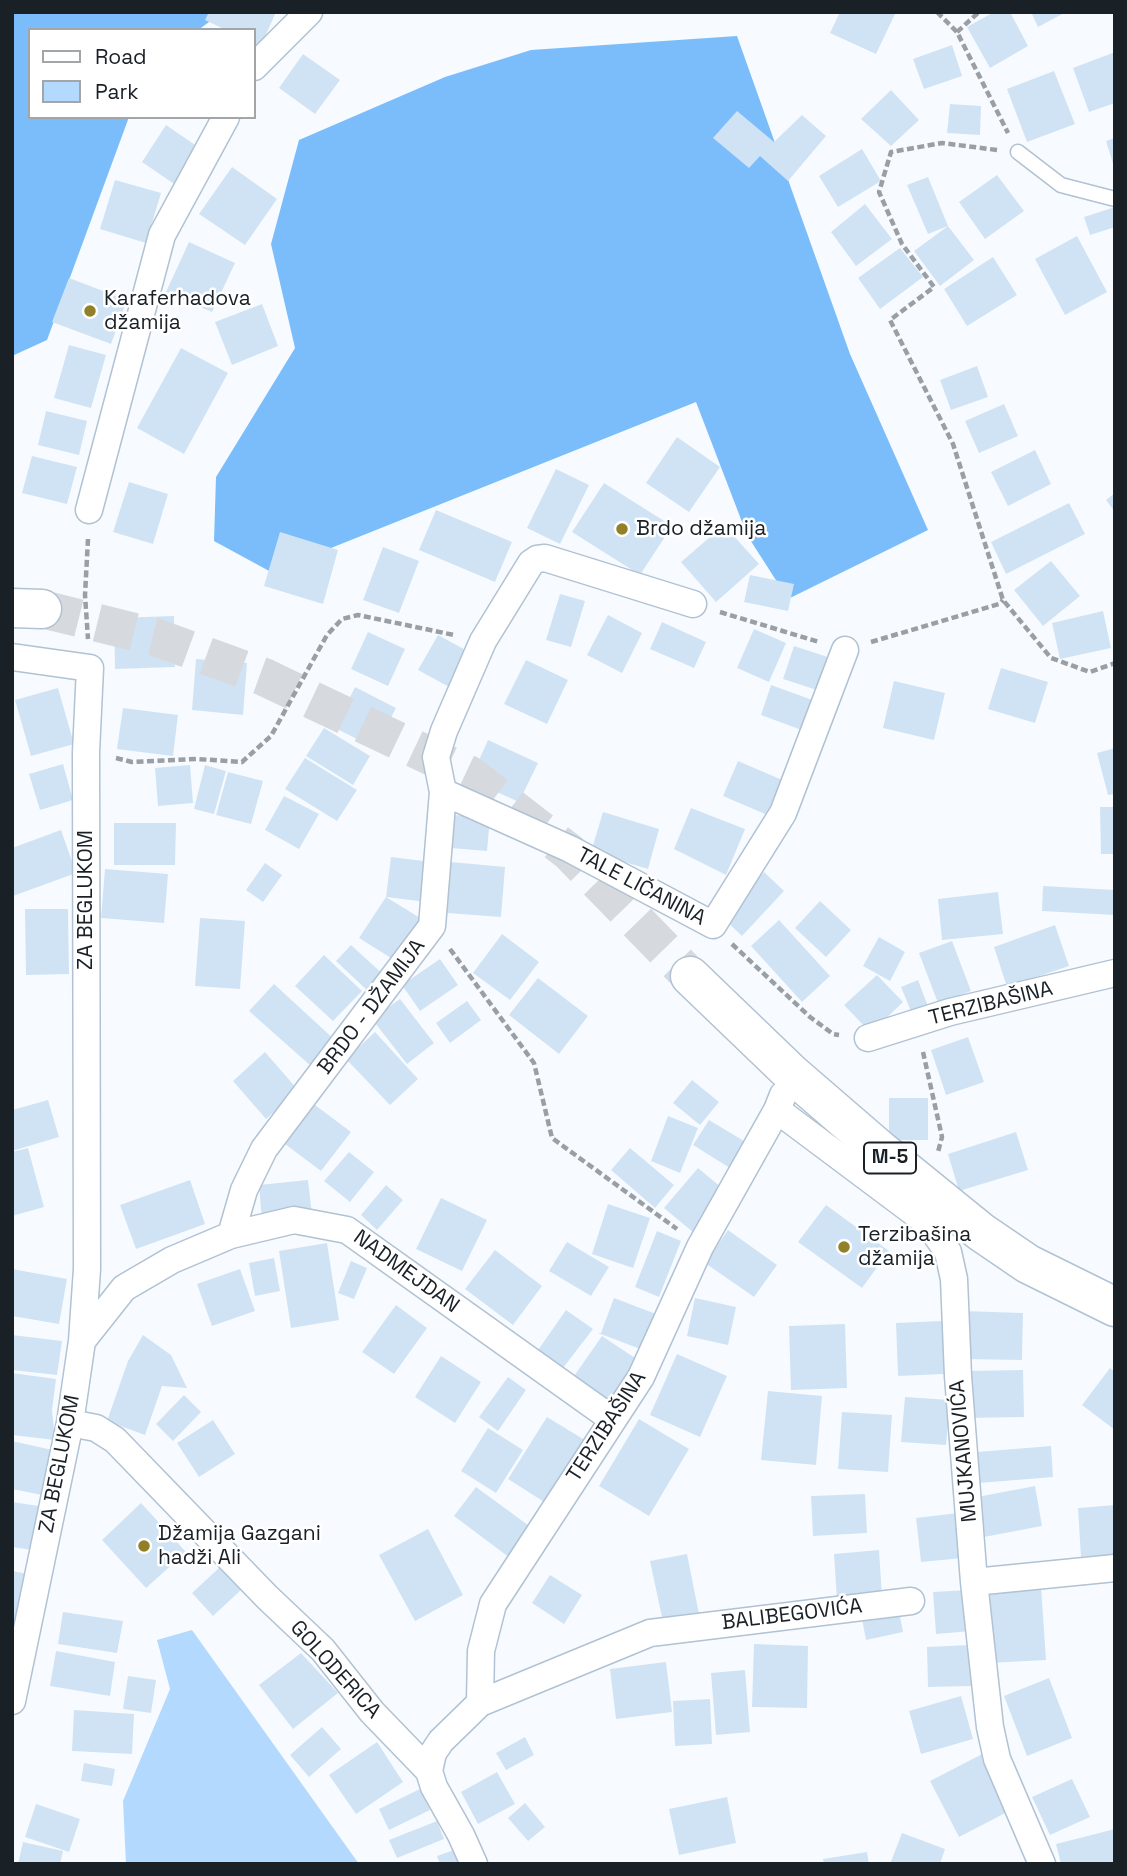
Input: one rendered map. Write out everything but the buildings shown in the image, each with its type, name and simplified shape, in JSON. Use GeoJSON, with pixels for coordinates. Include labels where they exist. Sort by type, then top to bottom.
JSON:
{"type":"FeatureCollection","features":[{"type":"Feature","properties":{"kind":"main road","name":"M-5"},"geometry":{"type":"LineString","coordinates":[[690,976],[792,1074],[981,1232],[1028,1264],[1115,1307]]}},
{"type":"Feature","properties":{"kind":"street"},"geometry":{"type":"LineString","coordinates":[[256,65],[309,12]]}},
{"type":"Feature","properties":{"kind":"street"},"geometry":{"type":"LineString","coordinates":[[89,510],[162,235],[225,119]]}},
{"type":"Feature","properties":{"kind":"street","name":"BRDO - DŽAMIJA"},"geometry":{"type":"LineString","coordinates":[[231,1235],[244,1190],[264,1149],[432,926],[443,792],[436,757],[444,730],[483,640],[531,563],[545,558],[693,604]]}},
{"type":"Feature","properties":{"kind":"street","name":"TALE LIČANINA"},"geometry":{"type":"LineString","coordinates":[[443,792],[570,849],[712,925],[783,813],[845,650]]}},
{"type":"Feature","properties":{"kind":"street"},"geometry":{"type":"LineString","coordinates":[[12,657],[90,668]]}},
{"type":"Feature","properties":{"kind":"street","name":"ZA BEGLUKOM"},"geometry":{"type":"LineString","coordinates":[[12,1701],[70,1423],[82,1341],[87,1269],[86,751],[90,668]]}},
{"type":"Feature","properties":{"kind":"street","name":"TERZIBAŠINA"},"geometry":{"type":"LineString","coordinates":[[868,1038],[1115,973]]}},
{"type":"Feature","properties":{"kind":"street","name":"TERZIBAŠINA"},"geometry":{"type":"LineString","coordinates":[[480,1703],[481,1651],[493,1604],[641,1377],[700,1247],[777,1110],[792,1074]]}},
{"type":"Feature","properties":{"kind":"street","name":"MUJKANOVIĆA"},"geometry":{"type":"LineString","coordinates":[[777,1110],[928,1223],[948,1252],[954,1279],[958,1376],[974,1582],[990,1727],[997,1759],[1042,1864]]}},
{"type":"Feature","properties":{"kind":"street","name":"NADMEJDAN"},"geometry":{"type":"LineString","coordinates":[[82,1341],[124,1288],[172,1260],[231,1235],[294,1220],[347,1230],[612,1419]]}},
{"type":"Feature","properties":{"kind":"street","name":"GOLODERICA"},"geometry":{"type":"LineString","coordinates":[[70,1423],[96,1428],[114,1440],[267,1597],[323,1650],[372,1712],[429,1771],[434,1787],[474,1864]]}},
{"type":"Feature","properties":{"kind":"street"},"geometry":{"type":"LineString","coordinates":[[974,1582],[1115,1568]]}},
{"type":"Feature","properties":{"kind":"street","name":"BALIBEGOVIĆA"},"geometry":{"type":"LineString","coordinates":[[480,1703],[650,1633],[911,1601]]}},
{"type":"Feature","properties":{"kind":"street"},"geometry":{"type":"LineString","coordinates":[[429,1771],[433,1753],[441,1741],[480,1703]]}},
{"type":"Feature","properties":{"kind":"lane"},"geometry":{"type":"LineString","coordinates":[[1018,152],[1061,185],[1115,199]]}},
{"type":"Feature","properties":{"kind":"path"},"geometry":{"type":"LineString","coordinates":[[937,12],[957,32],[1018,152]]}},
{"type":"Feature","properties":{"kind":"path"},"geometry":{"type":"LineString","coordinates":[[957,32],[979,12]]}},
{"type":"Feature","properties":{"kind":"path"},"geometry":{"type":"LineString","coordinates":[[1018,152],[942,144],[891,152],[879,192],[902,244],[934,287],[890,320],[953,444],[1003,600],[1051,658],[1090,672],[1115,663]]}},
{"type":"Feature","properties":{"kind":"path"},"geometry":{"type":"LineString","coordinates":[[89,510],[85,595],[90,668]]}},
{"type":"Feature","properties":{"kind":"path"},"geometry":{"type":"LineString","coordinates":[[86,751],[132,762],[242,762],[271,736],[327,635],[342,619],[358,615],[483,640]]}},
{"type":"Feature","properties":{"kind":"path"},"geometry":{"type":"LineString","coordinates":[[712,925],[810,1017],[833,1034],[868,1038]]}},
{"type":"Feature","properties":{"kind":"path"},"geometry":{"type":"LineString","coordinates":[[432,926],[534,1063],[552,1138],[700,1247]]}},
{"type":"Feature","properties":{"kind":"path"},"geometry":{"type":"LineString","coordinates":[[917,1023],[942,1137],[930,1191]]}},
{"type":"Feature","properties":{"kind":"green space"},"geometry":{"type":"Polygon","coordinates":[[[192,1630],[359,1864],[126,1864],[123,1801],[170,1689],[157,1640],[192,1630]]]}},
{"type":"Feature","properties":{"kind":"shaded area"},"geometry":{"type":"Polygon","coordinates":[[[12,12],[223,12],[201,28],[28,28],[28,119],[128,119],[47,340],[12,356],[12,12]]]}},
{"type":"Feature","properties":{"kind":"shaded area"},"geometry":{"type":"Polygon","coordinates":[[[737,36],[850,354],[928,530],[788,599],[747,535],[696,402],[271,572],[214,541],[216,477],[295,348],[271,244],[299,140],[445,77],[531,50],[737,36]]]}},
{"type":"Feature","properties":{"kind":"tunnel"},"geometry":{"type":"LineString","coordinates":[[42,609],[155,637],[264,677],[470,775],[569,852],[690,976]]}},
{"type":"Feature","properties":{"kind":"place","name":"Karaferhadova džamija"},"geometry":{"type":"Point","coordinates":[90,311]}},
{"type":"Feature","properties":{"kind":"place","name":"Brdo džamija"},"geometry":{"type":"Point","coordinates":[622,529]}},
{"type":"Feature","properties":{"kind":"place","name":"Terzibašina džamija"},"geometry":{"type":"Point","coordinates":[844,1247]}},
{"type":"Feature","properties":{"kind":"place","name":"Džamija Gazgani hadži Ali"},"geometry":{"type":"Point","coordinates":[144,1546]}}]}
